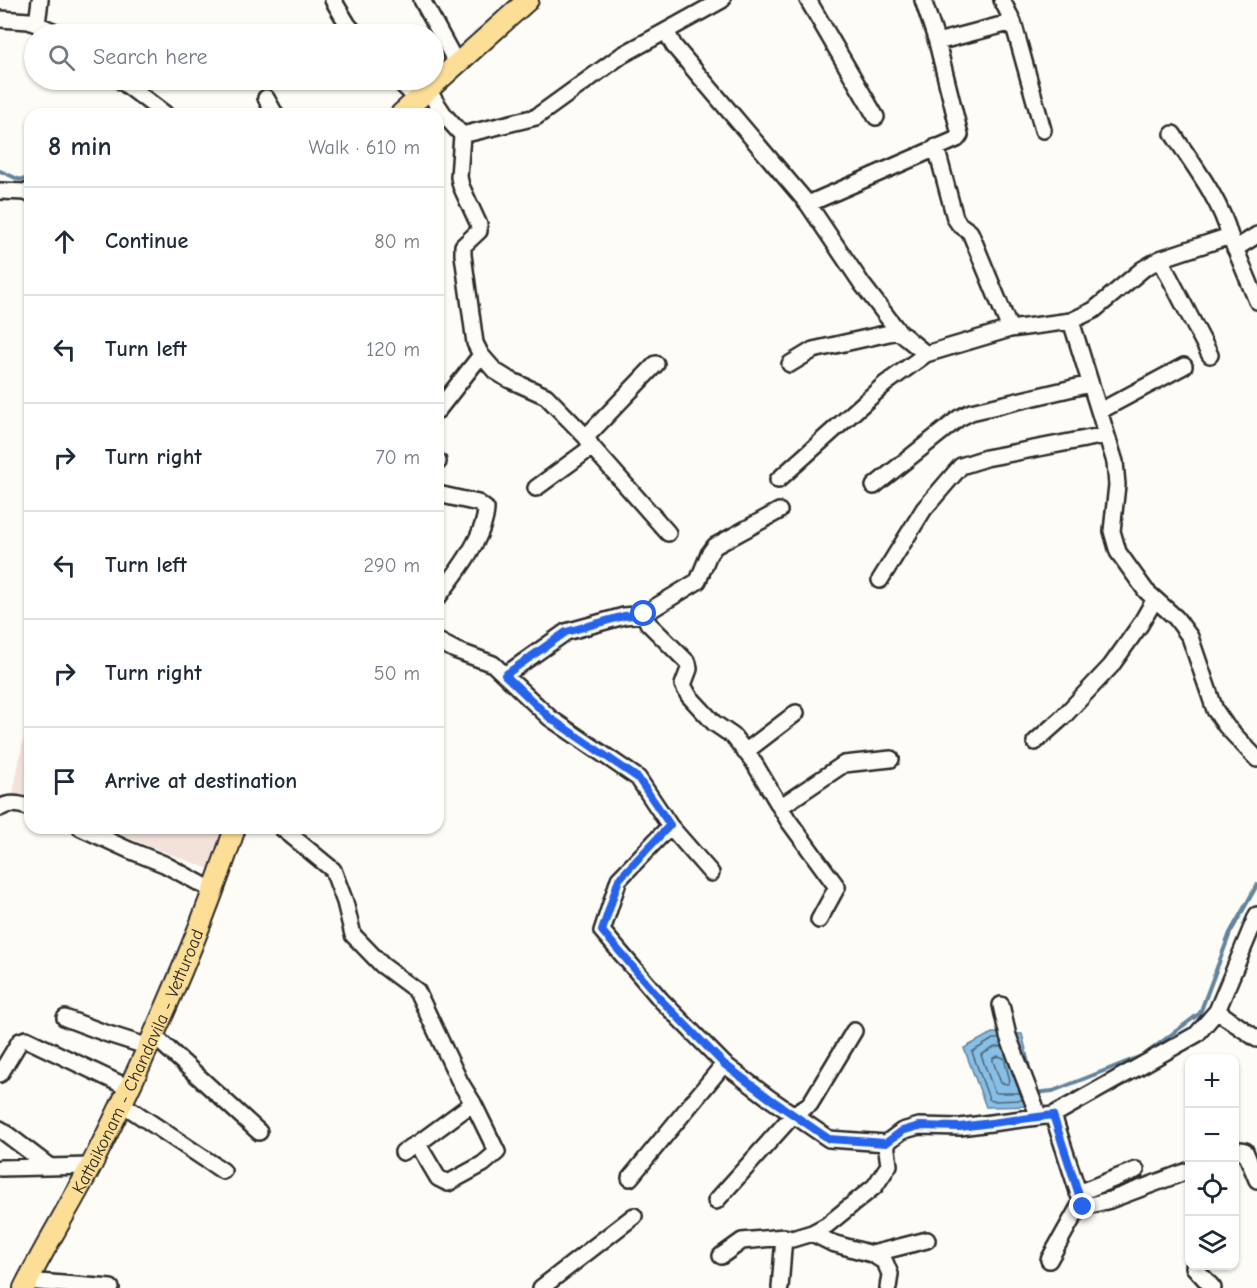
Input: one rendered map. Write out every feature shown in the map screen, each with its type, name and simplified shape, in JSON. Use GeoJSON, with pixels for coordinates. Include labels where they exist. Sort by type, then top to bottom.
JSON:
{"type":"FeatureCollection","features":[{"type":"Feature","properties":{"kind":"main road"},"geometry":{"type":"LineString","coordinates":[[444,75],[528,0]]}},
{"type":"Feature","properties":{"kind":"main road"},"geometry":{"type":"LineString","coordinates":[[407,108],[427,90]]}},
{"type":"Feature","properties":{"kind":"main road","name":"Kattaikonam - Chandavila - Vetturoad"},"geometry":{"type":"LineString","coordinates":[[26,1284],[91,1166],[151,1041],[214,891],[233,834]]}},
{"type":"Feature","properties":{"kind":"street"},"geometry":{"type":"LineString","coordinates":[[0,19],[29,21],[37,24],[40,0]]}},
{"type":"Feature","properties":{"kind":"street"},"geometry":{"type":"LineString","coordinates":[[333,0],[347,24]]}},
{"type":"Feature","properties":{"kind":"street"},"geometry":{"type":"LineString","coordinates":[[422,0],[435,24]]}},
{"type":"Feature","properties":{"kind":"street"},"geometry":{"type":"LineString","coordinates":[[462,135],[536,117],[622,55],[722,0]]}},
{"type":"Feature","properties":{"kind":"street"},"geometry":{"type":"LineString","coordinates":[[808,0],[876,117]]}},
{"type":"Feature","properties":{"kind":"street"},"geometry":{"type":"LineString","coordinates":[[808,204],[957,139],[960,135],[937,42],[923,0]]}},
{"type":"Feature","properties":{"kind":"street"},"geometry":{"type":"LineString","coordinates":[[1002,0],[1013,22],[1043,130]]}},
{"type":"Feature","properties":{"kind":"street"},"geometry":{"type":"LineString","coordinates":[[937,42],[1013,22]]}},
{"type":"Feature","properties":{"kind":"street"},"geometry":{"type":"LineString","coordinates":[[666,31],[674,45],[808,204],[862,284],[898,331],[926,354]]}},
{"type":"Feature","properties":{"kind":"street"},"geometry":{"type":"LineString","coordinates":[[444,41],[456,64]]}},
{"type":"Feature","properties":{"kind":"street"},"geometry":{"type":"LineString","coordinates":[[133,90],[157,108]]}},
{"type":"Feature","properties":{"kind":"street"},"geometry":{"type":"LineString","coordinates":[[415,90],[436,108]]}},
{"type":"Feature","properties":{"kind":"street"},"geometry":{"type":"LineString","coordinates":[[266,98],[272,108]]}},
{"type":"Feature","properties":{"kind":"street"},"geometry":{"type":"LineString","coordinates":[[444,117],[462,135],[459,177],[479,225],[479,231],[464,246],[463,255],[475,343],[481,355],[495,371],[546,396],[668,533]]}},
{"type":"Feature","properties":{"kind":"street"},"geometry":{"type":"LineString","coordinates":[[1173,134],[1214,197],[1257,301]]}},
{"type":"Feature","properties":{"kind":"street"},"geometry":{"type":"LineString","coordinates":[[936,147],[955,218],[970,232],[1010,329]]}},
{"type":"Feature","properties":{"kind":"street"},"geometry":{"type":"LineString","coordinates":[[0,191],[24,192]]}},
{"type":"Feature","properties":{"kind":"street"},"geometry":{"type":"LineString","coordinates":[[778,480],[885,384],[926,354],[1010,329],[1071,321],[1094,310],[1143,269],[1160,259],[1257,236]]}},
{"type":"Feature","properties":{"kind":"street"},"geometry":{"type":"LineString","coordinates":[[1160,259],[1210,355]]}},
{"type":"Feature","properties":{"kind":"street"},"geometry":{"type":"LineString","coordinates":[[1071,321],[1115,462],[1117,485],[1112,531],[1118,552],[1146,591],[1176,618],[1191,637],[1215,710],[1226,726],[1257,759]]}},
{"type":"Feature","properties":{"kind":"street"},"geometry":{"type":"LineString","coordinates":[[790,364],[813,350],[898,331]]}},
{"type":"Feature","properties":{"kind":"street"},"geometry":{"type":"LineString","coordinates":[[444,402],[481,355]]}},
{"type":"Feature","properties":{"kind":"street"},"geometry":{"type":"LineString","coordinates":[[536,488],[589,442],[656,364]]}},
{"type":"Feature","properties":{"kind":"street"},"geometry":{"type":"LineString","coordinates":[[1100,411],[1184,366]]}},
{"type":"Feature","properties":{"kind":"street"},"geometry":{"type":"LineString","coordinates":[[874,486],[959,417],[970,412],[1090,384]]}},
{"type":"Feature","properties":{"kind":"street"},"geometry":{"type":"LineString","coordinates":[[880,580],[924,509],[961,466],[986,458],[1106,435]]}},
{"type":"Feature","properties":{"kind":"street"},"geometry":{"type":"LineString","coordinates":[[444,495],[478,503],[486,509],[486,520],[456,575],[444,590]]}},
{"type":"Feature","properties":{"kind":"street"},"geometry":{"type":"LineString","coordinates":[[505,675],[566,632],[624,616],[644,614],[698,580],[715,546],[779,511]]}},
{"type":"Feature","properties":{"kind":"street"},"geometry":{"type":"LineString","coordinates":[[1035,742],[1062,718],[1082,694],[1111,666],[1155,599]]}},
{"type":"Feature","properties":{"kind":"street"},"geometry":{"type":"LineString","coordinates":[[644,614],[648,624],[688,663],[689,669],[683,685],[688,696],[714,723],[733,736],[837,887],[819,920]]}},
{"type":"Feature","properties":{"kind":"street"},"geometry":{"type":"LineString","coordinates":[[444,644],[494,664],[550,718],[638,778],[670,825],[711,873]]}},
{"type":"Feature","properties":{"kind":"street"},"geometry":{"type":"LineString","coordinates":[[745,752],[796,713]]}},
{"type":"Feature","properties":{"kind":"street"},"geometry":{"type":"LineString","coordinates":[[780,807],[844,764],[891,759]]}},
{"type":"Feature","properties":{"kind":"street"},"geometry":{"type":"LineString","coordinates":[[0,808],[6,804],[24,806]]}},
{"type":"Feature","properties":{"kind":"street"},"geometry":{"type":"LineString","coordinates":[[670,825],[619,879],[602,931],[661,1000],[724,1064],[829,1139],[886,1143],[902,1131],[919,1126],[960,1127],[1046,1116],[1197,1034],[1217,1011],[1257,915]]}},
{"type":"Feature","properties":{"kind":"street"},"geometry":{"type":"LineString","coordinates":[[94,834],[164,864],[214,891]]}},
{"type":"Feature","properties":{"kind":"street"},"geometry":{"type":"LineString","coordinates":[[289,834],[333,870],[345,902],[353,935],[382,965],[417,991],[460,1082],[497,1152],[483,1164],[448,1183],[438,1179],[419,1146],[420,1142]]}},
{"type":"Feature","properties":{"kind":"street"},"geometry":{"type":"LineString","coordinates":[[1001,1005],[1008,1036],[1046,1116],[1083,1207],[1086,1208],[1185,1172]]}},
{"type":"Feature","properties":{"kind":"street"},"geometry":{"type":"LineString","coordinates":[[1217,1011],[1257,1039]]}},
{"type":"Feature","properties":{"kind":"street"},"geometry":{"type":"LineString","coordinates":[[65,1018],[105,1033],[151,1041],[259,1132]]}},
{"type":"Feature","properties":{"kind":"street"},"geometry":{"type":"LineString","coordinates":[[716,1200],[794,1114],[810,1104],[854,1031]]}},
{"type":"Feature","properties":{"kind":"street"},"geometry":{"type":"LineString","coordinates":[[0,1074],[20,1041],[26,1039],[125,1096],[223,1171]]}},
{"type":"Feature","properties":{"kind":"street"},"geometry":{"type":"LineString","coordinates":[[630,1178],[724,1064]]}},
{"type":"Feature","properties":{"kind":"street"},"geometry":{"type":"LineString","coordinates":[[403,1152],[473,1103]]}},
{"type":"Feature","properties":{"kind":"street"},"geometry":{"type":"LineString","coordinates":[[0,1129],[50,1167]]}},
{"type":"Feature","properties":{"kind":"street"},"geometry":{"type":"LineString","coordinates":[[722,1257],[742,1240],[784,1237],[792,1239],[812,1233],[827,1225],[875,1186],[889,1165],[886,1143]]}},
{"type":"Feature","properties":{"kind":"street"},"geometry":{"type":"LineString","coordinates":[[1239,1151],[1245,1151],[1257,1180]]}},
{"type":"Feature","properties":{"kind":"street"},"geometry":{"type":"LineString","coordinates":[[0,1168],[91,1166]]}},
{"type":"Feature","properties":{"kind":"street"},"geometry":{"type":"LineString","coordinates":[[1048,1260],[1080,1198],[1136,1170]]}},
{"type":"Feature","properties":{"kind":"street"},"geometry":{"type":"LineString","coordinates":[[541,1288],[634,1216]]}},
{"type":"Feature","properties":{"kind":"street"},"geometry":{"type":"LineString","coordinates":[[812,1233],[832,1243],[872,1254],[888,1266],[891,1274],[888,1288]]}},
{"type":"Feature","properties":{"kind":"street"},"geometry":{"type":"LineString","coordinates":[[780,1288],[784,1237]]}},
{"type":"Feature","properties":{"kind":"street"},"geometry":{"type":"LineString","coordinates":[[872,1254],[927,1240]]}},
{"type":"Feature","properties":{"kind":"street"},"geometry":{"type":"LineString","coordinates":[[1197,1270],[1212,1288]]}},
{"type":"Feature","properties":{"kind":"street"},"geometry":{"type":"LineString","coordinates":[[26,1284],[111,1288]]}},
{"type":"Feature","properties":{"kind":"shaded area"},"geometry":{"type":"Polygon","coordinates":[[[24,736],[24,798],[13,794],[24,736]]]}},
{"type":"Feature","properties":{"kind":"shaded area"},"geometry":{"type":"Polygon","coordinates":[[[118,834],[223,834],[212,870],[118,834]]]}},
{"type":"Feature","properties":{"kind":"water"},"geometry":{"type":"Polygon","coordinates":[[[992,1033],[1022,1034],[1040,1106],[986,1107],[964,1048],[992,1033]]]}},
{"type":"Feature","properties":{"kind":"waterway"},"geometry":{"type":"LineString","coordinates":[[0,171],[24,180]]}},
{"type":"Feature","properties":{"kind":"waterway"},"geometry":{"type":"LineString","coordinates":[[1033,1093],[1053,1091],[1144,1055],[1200,1013],[1230,933],[1257,885]]}},
{"type":"Feature","properties":{"kind":"route"},"geometry":{"type":"LineString","coordinates":[[644,614],[624,616],[566,632],[538,654],[505,675],[550,718],[638,778],[670,825],[619,879],[602,931],[661,1000],[724,1064],[829,1139],[886,1143],[902,1131],[919,1126],[960,1127],[1053,1115],[1083,1207]]}}]}
